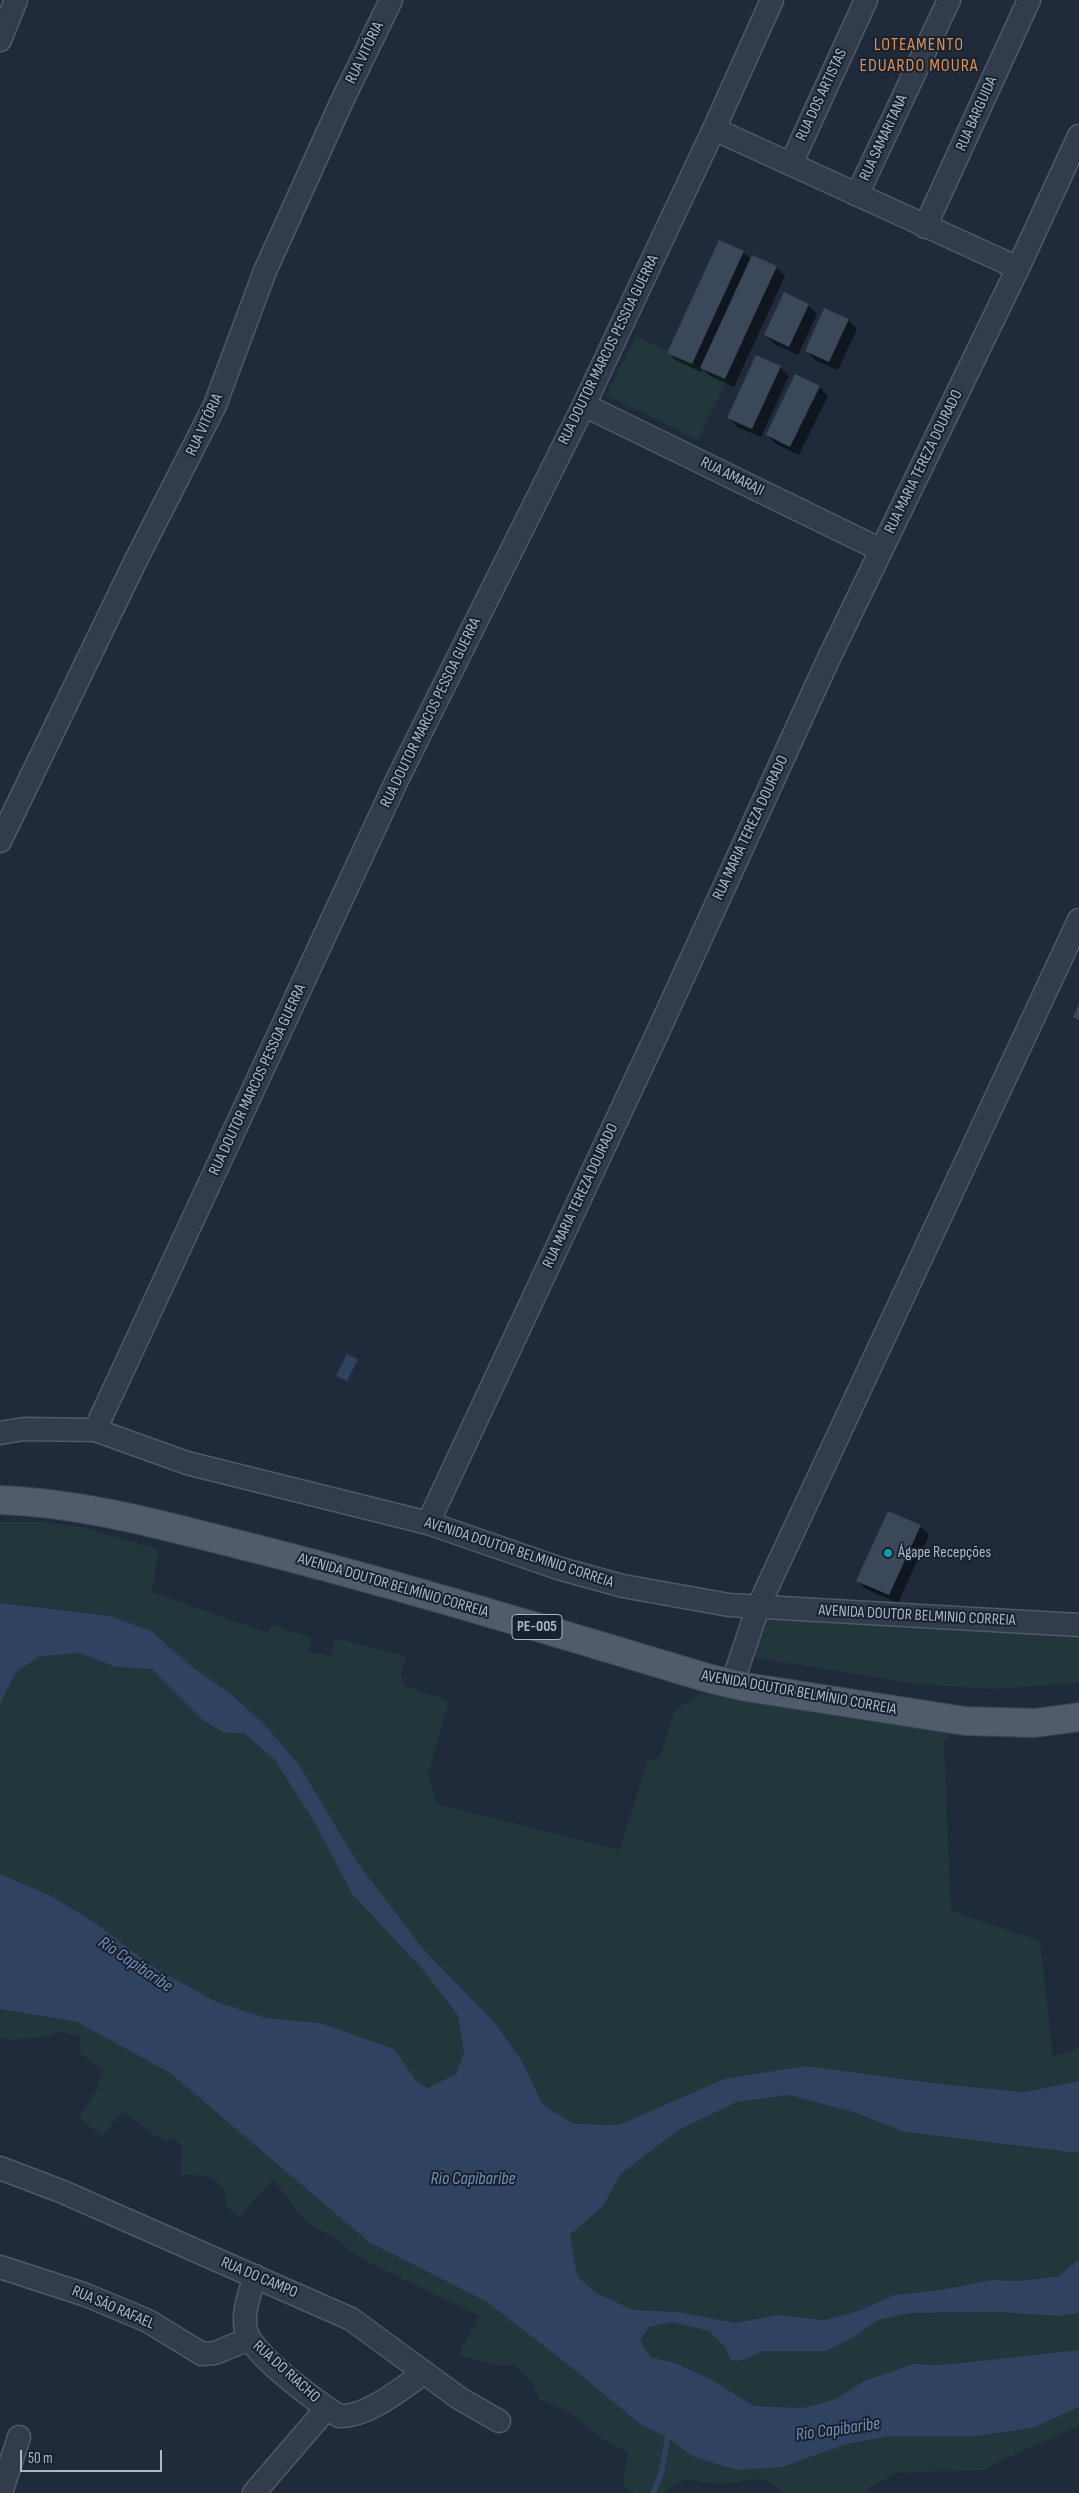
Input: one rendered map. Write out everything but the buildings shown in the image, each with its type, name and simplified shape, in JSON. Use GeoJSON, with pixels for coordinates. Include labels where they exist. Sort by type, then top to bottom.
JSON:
{"type":"FeatureCollection","features":[{"type":"Feature","properties":{"kind":"main road","name":"AVENIDA DOUTOR BELMÍNIO CORREIA"},"geometry":{"type":"LineString","coordinates":[[0,1500],[46,1502],[108,1512],[365,1576],[732,1684],[965,1721],[1035,1723],[1079,1717]]}},
{"type":"Feature","properties":{"kind":"street"},"geometry":{"type":"LineString","coordinates":[[0,40],[16,0]]}},
{"type":"Feature","properties":{"kind":"street","name":"RUA VITÓRIA"},"geometry":{"type":"LineString","coordinates":[[0,841],[136,560],[215,405],[265,271],[342,101],[391,0]]}},
{"type":"Feature","properties":{"kind":"street","name":"RUA DOUTOR MARCOS PESSOA GUERRA"},"geometry":{"type":"LineString","coordinates":[[95,1430],[396,782],[584,405],[714,129],[772,0]]}},
{"type":"Feature","properties":{"kind":"street","name":"RUA DOS ARTISTAS"},"geometry":{"type":"LineString","coordinates":[[791,164],[866,0]]}},
{"type":"Feature","properties":{"kind":"street","name":"RUA SAMARITANA"},"geometry":{"type":"LineString","coordinates":[[857,194],[949,0]]}},
{"type":"Feature","properties":{"kind":"street","name":"RUA BARGUIDA"},"geometry":{"type":"LineString","coordinates":[[925,227],[1029,0]]}},
{"type":"Feature","properties":{"kind":"street"},"geometry":{"type":"LineString","coordinates":[[714,129],[1018,268]]}},
{"type":"Feature","properties":{"kind":"street","name":"RUA MARIA TEREZA DOURADO"},"geometry":{"type":"LineString","coordinates":[[428,1523],[881,550],[1018,268],[1079,136]]}},
{"type":"Feature","properties":{"kind":"street","name":"RUA AMARAJI"},"geometry":{"type":"LineString","coordinates":[[584,405],[881,550]]}},
{"type":"Feature","properties":{"kind":"street"},"geometry":{"type":"LineString","coordinates":[[732,1684],[758,1607],[1079,920]]}},
{"type":"Feature","properties":{"kind":"street"},"geometry":{"type":"LineString","coordinates":[[0,1418],[24,1429]]}},
{"type":"Feature","properties":{"kind":"street","name":"AVENIDA DOUTOR BELMINIO CORREIA"},"geometry":{"type":"LineString","coordinates":[[0,1434],[24,1429],[95,1430],[187,1463],[428,1523],[561,1569],[623,1586],[729,1605],[1079,1625]]}},
{"type":"Feature","properties":{"kind":"street","name":"RUA DO CAMPO"},"geometry":{"type":"LineString","coordinates":[[0,2168],[63,2192],[351,2319],[383,2340],[459,2398],[499,2421]]}},
{"type":"Feature","properties":{"kind":"street","name":"RUA SÃO RAFAEL"},"geometry":{"type":"LineString","coordinates":[[0,2267],[86,2295],[148,2321],[202,2354],[215,2353],[248,2339]]}},
{"type":"Feature","properties":{"kind":"street","name":"RUA DO RIACHO"},"geometry":{"type":"LineString","coordinates":[[255,2276],[246,2308],[248,2339],[255,2348],[298,2386],[339,2416],[361,2412],[424,2373]]}},
{"type":"Feature","properties":{"kind":"street"},"geometry":{"type":"LineString","coordinates":[[254,2493],[327,2408]]}},
{"type":"Feature","properties":{"kind":"street"},"geometry":{"type":"LineString","coordinates":[[1,2493],[19,2437]]}},
{"type":"Feature","properties":{"kind":"green space"},"geometry":{"type":"Polygon","coordinates":[[[636,336],[727,380],[698,440],[606,395],[636,336]]]}},
{"type":"Feature","properties":{"kind":"green space"},"geometry":{"type":"Polygon","coordinates":[[[0,1522],[44,1522],[81,1527],[159,1549],[152,1592],[266,1632],[274,1625],[313,1638],[307,1652],[330,1655],[336,1638],[407,1656],[401,1671],[403,1685],[449,1701],[428,1774],[437,1804],[619,1850],[648,1760],[660,1757],[675,1710],[700,1693],[952,1732],[944,1742],[951,1911],[1040,1941],[1053,2056],[1079,2048],[1079,2081],[1024,2092],[932,2083],[724,2079],[619,2125],[574,2124],[543,2105],[523,2063],[496,2024],[423,1949],[357,1862],[299,1765],[265,1725],[231,1694],[191,1666],[110,1616],[0,1603],[0,1522]]]}},
{"type":"Feature","properties":{"kind":"green space"},"geometry":{"type":"Polygon","coordinates":[[[767,1614],[1079,1634],[1079,1683],[991,1689],[917,1684],[756,1658],[754,1652],[767,1614]]]}},
{"type":"Feature","properties":{"kind":"green space"},"geometry":{"type":"Polygon","coordinates":[[[80,1653],[115,1667],[152,1669],[225,1733],[244,1733],[274,1759],[315,1823],[352,1894],[424,1971],[458,2017],[464,2052],[456,2074],[427,2088],[416,2081],[407,2068],[320,2023],[266,2018],[217,2002],[158,1970],[91,1920],[49,1895],[0,1874],[0,1704],[15,1673],[40,1656],[80,1653]]]}},
{"type":"Feature","properties":{"kind":"green space"},"geometry":{"type":"Polygon","coordinates":[[[0,2009],[77,2022],[170,2073],[369,2242],[487,2302],[571,2367],[640,2424],[666,2437],[694,2457],[783,2467],[843,2445],[890,2436],[977,2436],[1032,2428],[1079,2407],[1079,2426],[1000,2461],[985,2470],[896,2473],[868,2489],[870,2493],[783,2493],[765,2479],[719,2484],[686,2480],[667,2489],[664,2493],[635,2493],[623,2485],[628,2452],[602,2439],[572,2414],[539,2399],[534,2386],[515,2365],[496,2365],[458,2355],[479,2316],[368,2262],[350,2251],[335,2238],[316,2229],[301,2216],[273,2179],[240,2217],[226,2207],[226,2197],[219,2183],[213,2179],[198,2175],[180,2175],[181,2146],[175,2138],[166,2141],[159,2138],[124,2112],[116,2118],[103,2136],[79,2119],[97,2089],[102,2071],[79,2052],[81,2036],[58,2032],[51,2036],[34,2038],[10,2040],[0,2038],[0,2009]]]}},
{"type":"Feature","properties":{"kind":"green space"},"geometry":{"type":"Polygon","coordinates":[[[789,2095],[853,2112],[905,2132],[1079,2153],[1079,2259],[1059,2276],[1023,2281],[991,2280],[940,2290],[894,2295],[861,2310],[824,2320],[777,2315],[735,2323],[679,2312],[634,2310],[596,2293],[577,2276],[570,2235],[603,2206],[621,2174],[678,2130],[736,2102],[789,2095]]]}},
{"type":"Feature","properties":{"kind":"green space"},"geometry":{"type":"Polygon","coordinates":[[[996,2312],[1059,2316],[1079,2313],[1079,2350],[941,2365],[913,2364],[864,2381],[836,2399],[805,2408],[754,2406],[712,2380],[678,2364],[651,2357],[640,2341],[649,2327],[672,2322],[710,2331],[725,2347],[731,2361],[744,2360],[763,2351],[826,2351],[854,2337],[878,2320],[911,2313],[996,2312]]]}},
{"type":"Feature","properties":{"kind":"water"},"geometry":{"type":"Polygon","coordinates":[[[347,1354],[358,1359],[347,1381],[336,1376],[347,1354]]]}},
{"type":"Feature","properties":{"kind":"water","name":"Rio Capibaribe"},"geometry":{"type":"Polygon","coordinates":[[[0,1603],[110,1616],[151,1631],[191,1666],[231,1694],[265,1725],[299,1765],[357,1862],[423,1949],[496,2024],[523,2063],[543,2105],[574,2124],[619,2125],[724,2079],[806,2066],[932,2083],[1024,2092],[1079,2081],[1079,2153],[905,2132],[853,2112],[789,2095],[737,2102],[678,2130],[621,2174],[603,2206],[570,2235],[577,2276],[596,2293],[634,2310],[679,2312],[735,2323],[777,2315],[824,2320],[861,2310],[894,2295],[940,2290],[991,2280],[1023,2281],[1059,2276],[1079,2259],[1079,2313],[1059,2316],[996,2312],[911,2313],[878,2320],[854,2337],[826,2351],[763,2351],[744,2360],[731,2361],[725,2347],[709,2331],[672,2322],[649,2327],[640,2341],[651,2357],[678,2364],[712,2380],[754,2406],[804,2408],[836,2399],[864,2381],[913,2364],[941,2365],[1079,2350],[1079,2407],[1032,2428],[977,2436],[890,2436],[843,2445],[783,2467],[737,2470],[694,2457],[666,2437],[640,2424],[571,2367],[487,2302],[369,2242],[170,2073],[77,2022],[0,2009],[0,1874],[49,1895],[91,1920],[158,1970],[217,2002],[266,2018],[320,2023],[394,2049],[416,2081],[427,2088],[456,2074],[464,2052],[458,2016],[424,1971],[352,1894],[315,1823],[274,1759],[244,1733],[225,1733],[204,1721],[152,1669],[115,1667],[80,1653],[40,1656],[15,1673],[0,1704],[0,1603]]]}},
{"type":"Feature","properties":{"kind":"waterway"},"geometry":{"type":"LineString","coordinates":[[653,2493],[661,2474],[669,2430]]}},
{"type":"Feature","properties":{"kind":"place","name":"Ágape Recepções"},"geometry":{"type":"Point","coordinates":[888,1553]}},
{"type":"Feature","properties":{"kind":"district","name":"LOTEAMENTO EDUARDO MOURA"},"geometry":{"type":"Point","coordinates":[919,55]}}]}
